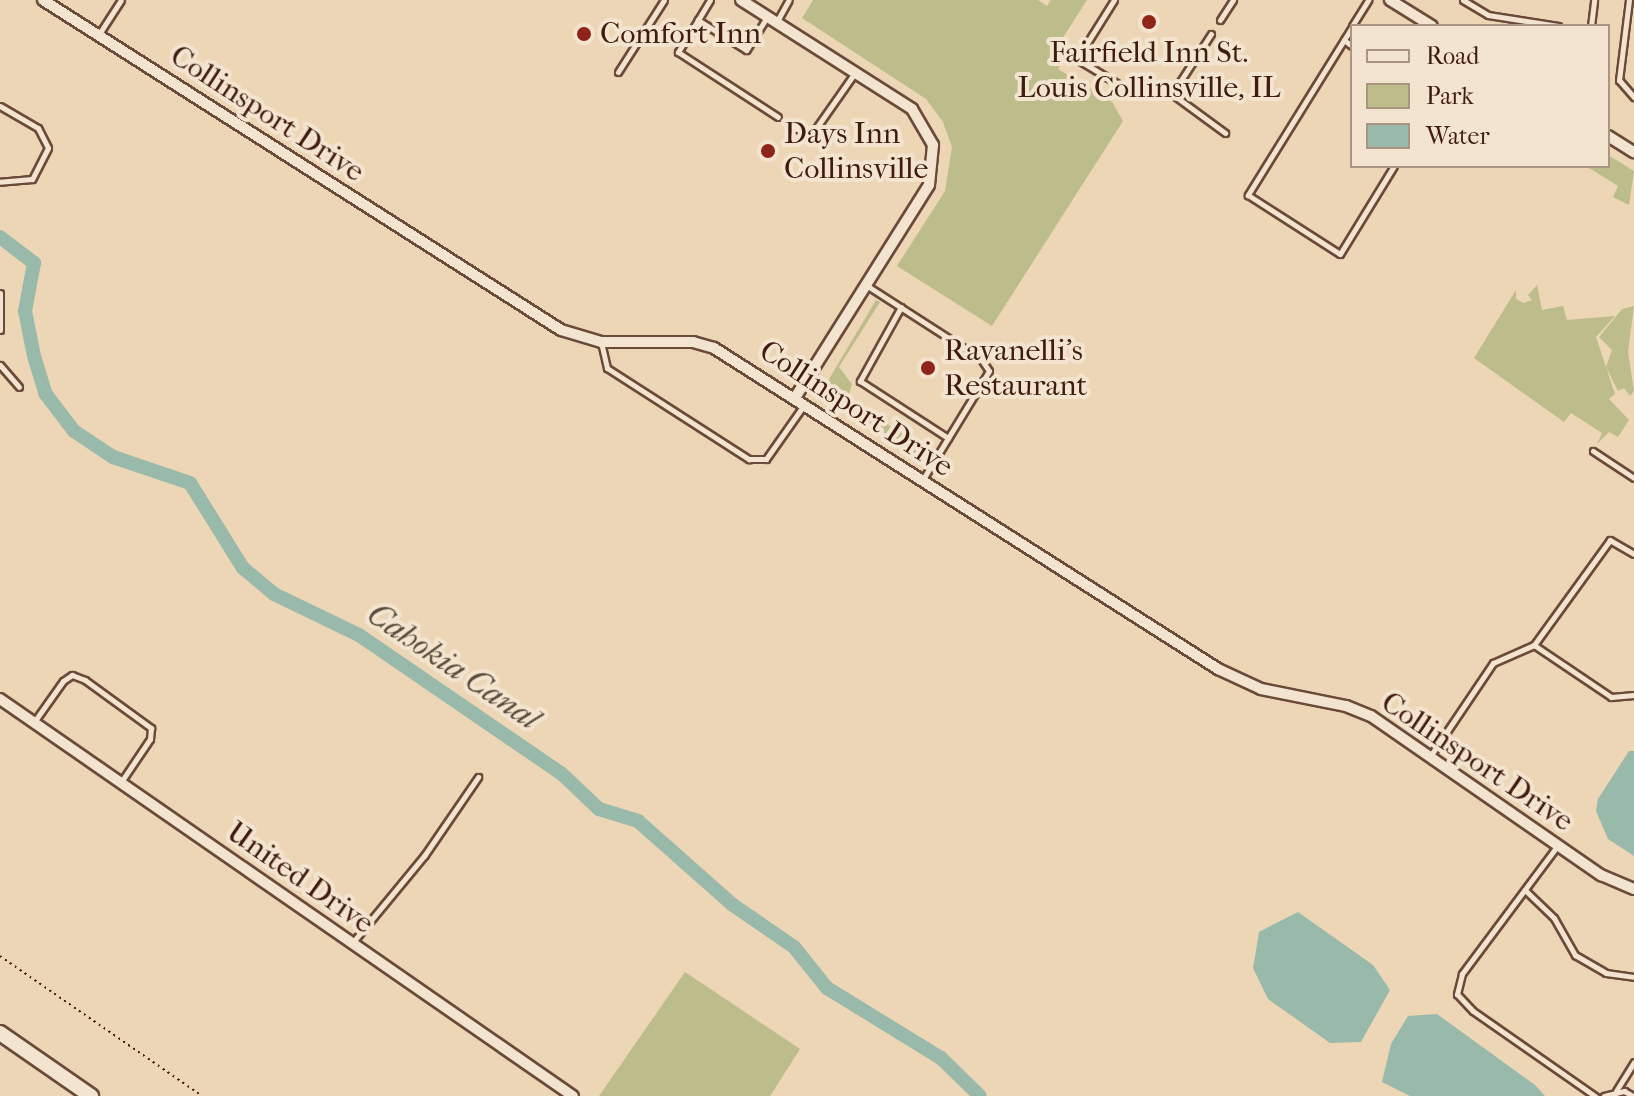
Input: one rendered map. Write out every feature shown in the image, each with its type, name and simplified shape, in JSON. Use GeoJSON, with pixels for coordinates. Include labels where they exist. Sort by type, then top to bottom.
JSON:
{"type":"FeatureCollection","features":[{"type":"Feature","properties":{"kind":"main road"},"geometry":{"type":"LineString","coordinates":[[0,1033],[91,1096]]}},
{"type":"Feature","properties":{"kind":"street","name":"Collinsport Drive"},"geometry":{"type":"LineString","coordinates":[[43,0],[561,330],[601,342],[703,345],[800,401],[1218,669],[1261,689],[1346,706],[1431,755],[1558,845],[1634,889]]}},
{"type":"Feature","properties":{"kind":"street"},"geometry":{"type":"LineString","coordinates":[[741,0],[912,109],[930,132],[935,158],[929,185],[865,284],[800,401]]}},
{"type":"Feature","properties":{"kind":"street"},"geometry":{"type":"LineString","coordinates":[[1390,0],[1429,24]]}},
{"type":"Feature","properties":{"kind":"street"},"geometry":{"type":"LineString","coordinates":[[1610,137],[1634,152]]}},
{"type":"Feature","properties":{"kind":"street","name":"United Drive"},"geometry":{"type":"LineString","coordinates":[[0,699],[573,1096]]}},
{"type":"Feature","properties":{"kind":"lane"},"geometry":{"type":"LineString","coordinates":[[99,35],[121,0]]}},
{"type":"Feature","properties":{"kind":"lane"},"geometry":{"type":"LineString","coordinates":[[618,72],[664,0]]}},
{"type":"Feature","properties":{"kind":"lane"},"geometry":{"type":"LineString","coordinates":[[710,0],[678,52],[778,117]]}},
{"type":"Feature","properties":{"kind":"lane"},"geometry":{"type":"LineString","coordinates":[[698,20],[746,50],[789,0]]}},
{"type":"Feature","properties":{"kind":"lane"},"geometry":{"type":"LineString","coordinates":[[1114,0],[1077,59],[1123,87]]}},
{"type":"Feature","properties":{"kind":"lane"},"geometry":{"type":"LineString","coordinates":[[1220,20],[1233,0]]}},
{"type":"Feature","properties":{"kind":"lane"},"geometry":{"type":"LineString","coordinates":[[1353,24],[1368,0]]}},
{"type":"Feature","properties":{"kind":"lane"},"geometry":{"type":"LineString","coordinates":[[1463,0],[1488,15],[1545,24]]}},
{"type":"Feature","properties":{"kind":"lane"},"geometry":{"type":"LineString","coordinates":[[1591,24],[1594,0]]}},
{"type":"Feature","properties":{"kind":"lane"},"geometry":{"type":"LineString","coordinates":[[1629,0],[1619,80],[1634,97]]}},
{"type":"Feature","properties":{"kind":"lane"},"geometry":{"type":"LineString","coordinates":[[1350,30],[1248,195],[1340,254],[1393,168]]}},
{"type":"Feature","properties":{"kind":"lane"},"geometry":{"type":"LineString","coordinates":[[1211,34],[1172,94],[1225,133]]}},
{"type":"Feature","properties":{"kind":"lane"},"geometry":{"type":"LineString","coordinates":[[1344,40],[1350,44]]}},
{"type":"Feature","properties":{"kind":"lane"},"geometry":{"type":"LineString","coordinates":[[794,128],[812,134],[854,73]]}},
{"type":"Feature","properties":{"kind":"lane"},"geometry":{"type":"LineString","coordinates":[[0,106],[38,128],[46,136],[48,148],[32,179],[0,182]]}},
{"type":"Feature","properties":{"kind":"lane"},"geometry":{"type":"LineString","coordinates":[[865,284],[981,359],[989,371],[922,480]]}},
{"type":"Feature","properties":{"kind":"lane"},"geometry":{"type":"LineString","coordinates":[[0,293],[0,330]]}},
{"type":"Feature","properties":{"kind":"lane"},"geometry":{"type":"LineString","coordinates":[[901,307],[860,381],[948,438]]}},
{"type":"Feature","properties":{"kind":"lane"},"geometry":{"type":"LineString","coordinates":[[601,342],[607,368],[749,459],[766,459],[800,401]]}},
{"type":"Feature","properties":{"kind":"lane"},"geometry":{"type":"LineString","coordinates":[[0,365],[19,387]]}},
{"type":"Feature","properties":{"kind":"lane"},"geometry":{"type":"LineString","coordinates":[[1593,451],[1634,478]]}},
{"type":"Feature","properties":{"kind":"lane"},"geometry":{"type":"LineString","coordinates":[[1431,755],[1493,663],[1534,645],[1610,540],[1634,554]]}},
{"type":"Feature","properties":{"kind":"lane"},"geometry":{"type":"LineString","coordinates":[[1534,645],[1611,697],[1634,695]]}},
{"type":"Feature","properties":{"kind":"lane"},"geometry":{"type":"LineString","coordinates":[[34,722],[72,675],[117,702],[151,728],[150,739],[121,783]]}},
{"type":"Feature","properties":{"kind":"lane"},"geometry":{"type":"LineString","coordinates":[[352,943],[424,856],[478,777]]}},
{"type":"Feature","properties":{"kind":"lane"},"geometry":{"type":"LineString","coordinates":[[1558,845],[1462,974],[1457,994],[1473,1011],[1595,1096]]}},
{"type":"Feature","properties":{"kind":"lane"},"geometry":{"type":"LineString","coordinates":[[1525,889],[1554,918],[1575,955],[1606,973],[1634,977]]}},
{"type":"Feature","properties":{"kind":"lane"},"geometry":{"type":"LineString","coordinates":[[1604,1096],[1616,1091],[1634,1062]]}},
{"type":"Feature","properties":{"kind":"lane"},"geometry":{"type":"LineString","coordinates":[[1616,1091],[1633,1096]]}},
{"type":"Feature","properties":{"kind":"path"},"geometry":{"type":"LineString","coordinates":[[0,956],[202,1096]]}},
{"type":"Feature","properties":{"kind":"green space"},"geometry":{"type":"Polygon","coordinates":[[[813,0],[1038,0],[1047,6],[1051,0],[1087,0],[1055,50],[1065,58],[1058,69],[1112,102],[1123,121],[992,326],[897,266],[945,191],[952,147],[943,122],[926,99],[802,18],[813,0]]]}},
{"type":"Feature","properties":{"kind":"green space"},"geometry":{"type":"Polygon","coordinates":[[[1610,156],[1634,171],[1629,205],[1613,197],[1618,186],[1589,168],[1610,168],[1610,156]]]}},
{"type":"Feature","properties":{"kind":"green space"},"geometry":{"type":"Polygon","coordinates":[[[1537,285],[1542,310],[1563,306],[1567,320],[1615,316],[1596,337],[1615,394],[1609,399],[1629,420],[1618,437],[1609,432],[1597,444],[1602,433],[1571,413],[1564,422],[1474,358],[1516,290],[1516,299],[1523,303],[1532,300],[1528,295],[1537,285]]]}},
{"type":"Feature","properties":{"kind":"green space"},"geometry":{"type":"Polygon","coordinates":[[[876,300],[880,302],[839,367],[852,384],[848,399],[927,449],[921,458],[822,391],[876,300]]]}},
{"type":"Feature","properties":{"kind":"green space"},"geometry":{"type":"Polygon","coordinates":[[[1634,306],[1628,352],[1634,391],[1630,396],[1624,388],[1618,391],[1606,367],[1612,350],[1599,337],[1622,309],[1634,306]]]}},
{"type":"Feature","properties":{"kind":"green space"},"geometry":{"type":"Polygon","coordinates":[[[685,972],[800,1049],[770,1096],[599,1096],[685,972]]]}},
{"type":"Feature","properties":{"kind":"water"},"geometry":{"type":"Polygon","coordinates":[[[1629,751],[1634,751],[1634,856],[1608,839],[1596,811],[1598,799],[1629,751]]]}},
{"type":"Feature","properties":{"kind":"water"},"geometry":{"type":"Polygon","coordinates":[[[1298,912],[1373,965],[1390,990],[1361,1042],[1330,1043],[1268,999],[1253,968],[1259,932],[1298,912]]]}},
{"type":"Feature","properties":{"kind":"water"},"geometry":{"type":"Polygon","coordinates":[[[1437,1014],[1535,1085],[1545,1096],[1410,1096],[1382,1082],[1391,1044],[1408,1016],[1437,1014]]]}},
{"type":"Feature","properties":{"kind":"waterway","name":"Cahokia Canal"},"geometry":{"type":"LineString","coordinates":[[0,237],[34,263],[25,311],[34,356],[45,393],[74,431],[113,457],[190,483],[243,568],[274,594],[359,635],[562,774],[599,809],[638,821],[733,905],[794,947],[827,988],[941,1058],[980,1096]]}},
{"type":"Feature","properties":{"kind":"place","name":"Fairfield Inn St. Louis Collinsville, IL"},"geometry":{"type":"Point","coordinates":[1149,22]}},
{"type":"Feature","properties":{"kind":"place","name":"Comfort Inn"},"geometry":{"type":"Point","coordinates":[584,34]}},
{"type":"Feature","properties":{"kind":"place","name":"Days Inn Collinsville"},"geometry":{"type":"Point","coordinates":[768,151]}},
{"type":"Feature","properties":{"kind":"place","name":"Ravanelli's Restaurant"},"geometry":{"type":"Point","coordinates":[928,368]}}]}
